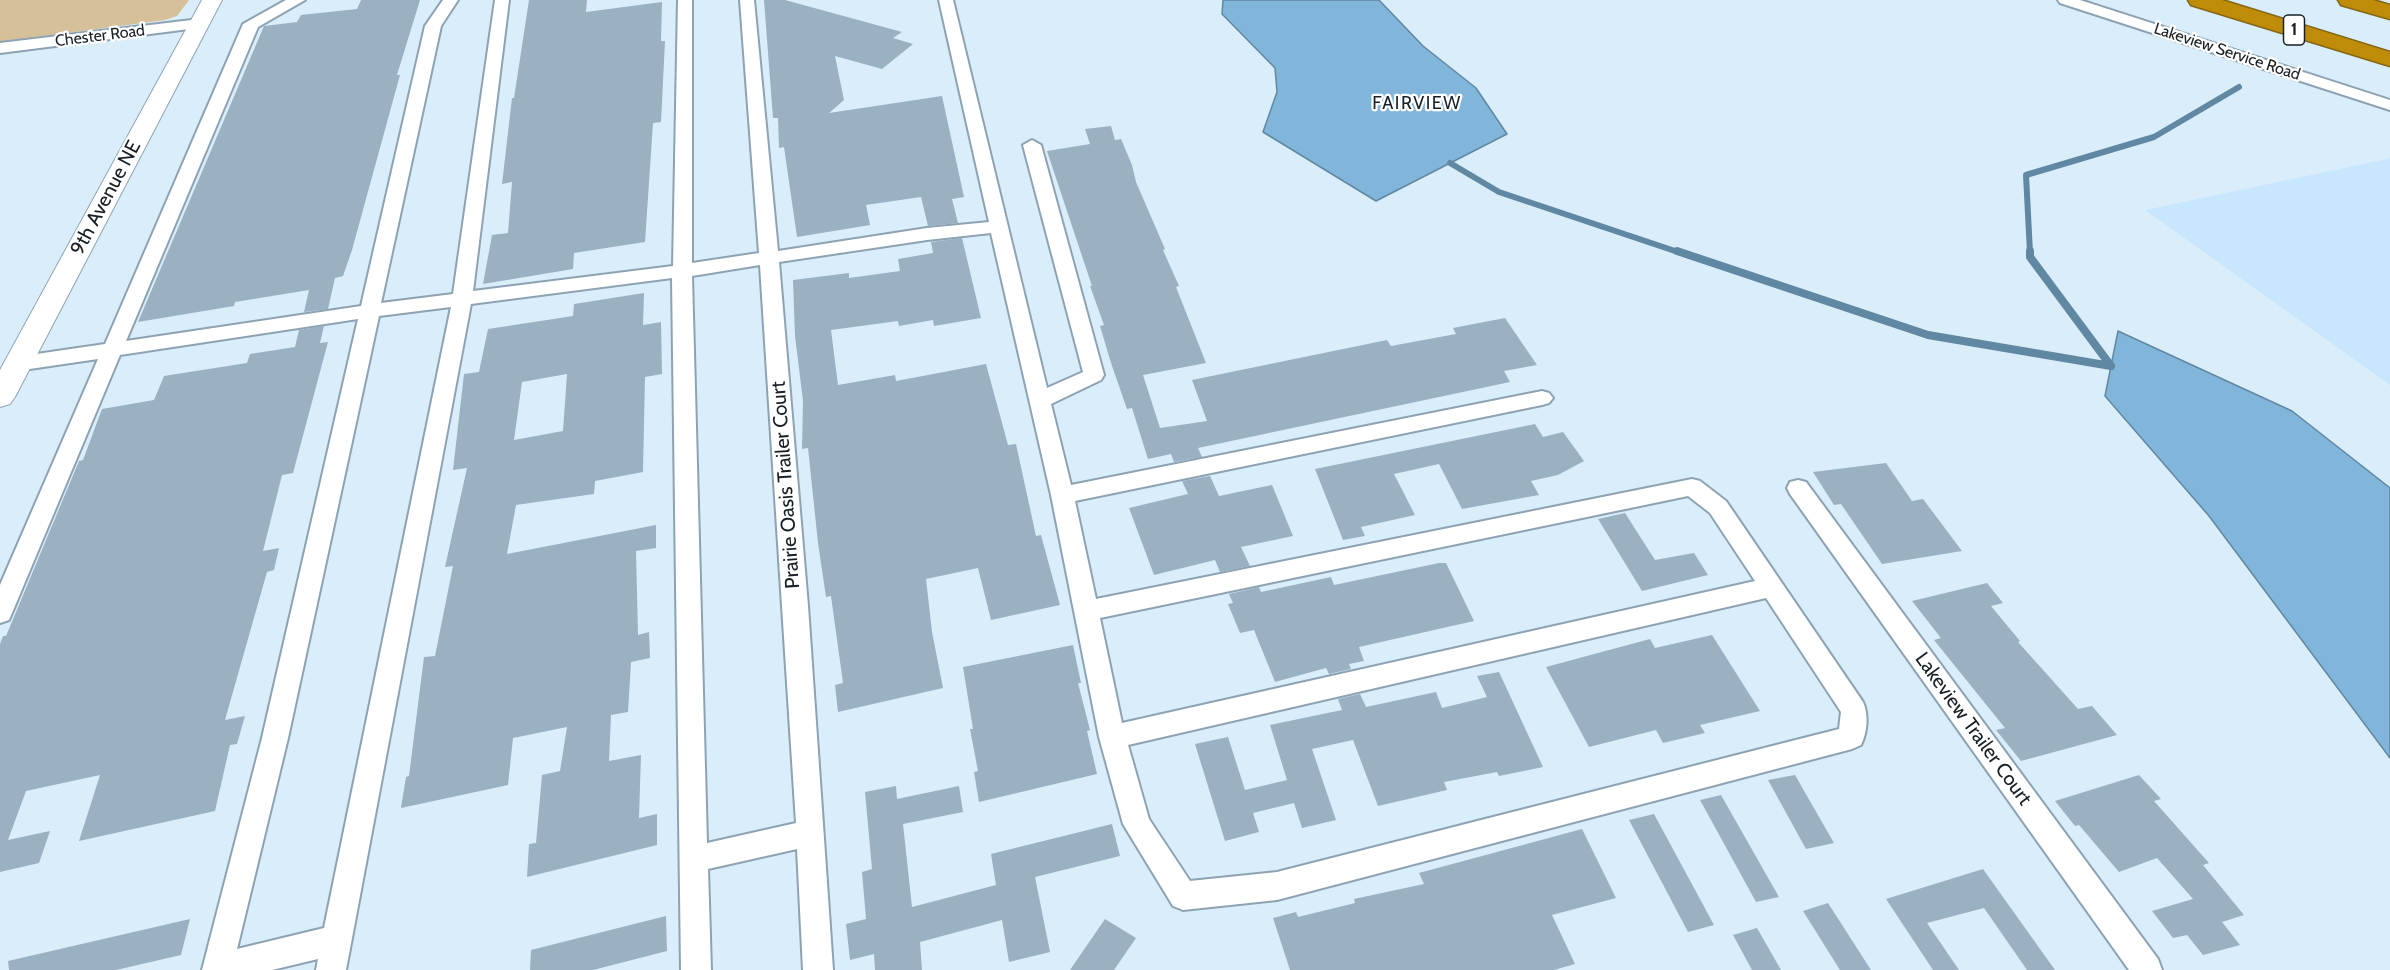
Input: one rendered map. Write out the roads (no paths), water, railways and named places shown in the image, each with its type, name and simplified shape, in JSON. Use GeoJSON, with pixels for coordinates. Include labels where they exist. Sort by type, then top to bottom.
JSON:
{"type":"FeatureCollection","features":[{"type":"Feature","properties":{"kind":"highway","name":"1"},"geometry":{"type":"LineString","coordinates":[[2199,0],[2390,59]]}},
{"type":"Feature","properties":{"kind":"highway"},"geometry":{"type":"LineString","coordinates":[[2349,0],[2390,12]]}},
{"type":"Feature","properties":{"kind":"street","name":"9th Avenue NE"},"geometry":{"type":"LineString","coordinates":[[0,397],[212,0]]}},
{"type":"Feature","properties":{"kind":"street"},"geometry":{"type":"LineString","coordinates":[[0,613],[251,24],[298,0]]}},
{"type":"Feature","properties":{"kind":"street"},"geometry":{"type":"LineString","coordinates":[[337,940],[218,969],[275,738],[433,26],[451,0]]}},
{"type":"Feature","properties":{"kind":"street"},"geometry":{"type":"LineString","coordinates":[[331,970],[462,300],[502,0]]}},
{"type":"Feature","properties":{"kind":"street"},"geometry":{"type":"LineString","coordinates":[[685,0],[682,271],[696,970]]}},
{"type":"Feature","properties":{"kind":"street","name":"Prairie Oasis Trailer Court"},"geometry":{"type":"LineString","coordinates":[[747,0],[771,257],[811,833],[818,970]]}},
{"type":"Feature","properties":{"kind":"street"},"geometry":{"type":"LineString","coordinates":[[946,0],[1062,495],[1084,611],[1112,737],[1137,824],[1183,896],[1277,885],[1852,737],[1854,710],[1718,507],[1692,487],[1084,611]]}},
{"type":"Feature","properties":{"kind":"street","name":"Lakeview Service Road"},"geometry":{"type":"LineString","coordinates":[[2065,0],[2390,105]]}},
{"type":"Feature","properties":{"kind":"street","name":"Chester Road"},"geometry":{"type":"LineString","coordinates":[[0,48],[200,24]]}},
{"type":"Feature","properties":{"kind":"street"},"geometry":{"type":"LineString","coordinates":[[1032,145],[1094,375],[1040,400]]}},
{"type":"Feature","properties":{"kind":"street"},"geometry":{"type":"LineString","coordinates":[[16,364],[369,311],[682,271],[927,234],[1000,227]]}},
{"type":"Feature","properties":{"kind":"street"},"geometry":{"type":"LineString","coordinates":[[1062,495],[1542,398]]}},
{"type":"Feature","properties":{"kind":"street","name":"Lakeview Trailer Court"},"geometry":{"type":"LineString","coordinates":[[1798,489],[2147,970]]}},
{"type":"Feature","properties":{"kind":"street"},"geometry":{"type":"LineString","coordinates":[[1112,737],[1773,587]]}},
{"type":"Feature","properties":{"kind":"street"},"geometry":{"type":"LineString","coordinates":[[695,859],[811,833]]}},
{"type":"Feature","properties":{"kind":"waterway"},"geometry":{"type":"LineString","coordinates":[[2030,253],[2026,175],[2154,137],[2239,87]]}},
{"type":"Feature","properties":{"kind":"waterway"},"geometry":{"type":"LineString","coordinates":[[1450,163],[1499,192],[1681,253]]}},
{"type":"Feature","properties":{"kind":"waterway"},"geometry":{"type":"LineString","coordinates":[[1677,251],[1928,335],[2111,366],[2030,257],[2030,253]]}},
{"type":"Feature","properties":{"kind":"district","name":"FAIRVIEW"},"geometry":{"type":"Point","coordinates":[1417,104]}}]}
